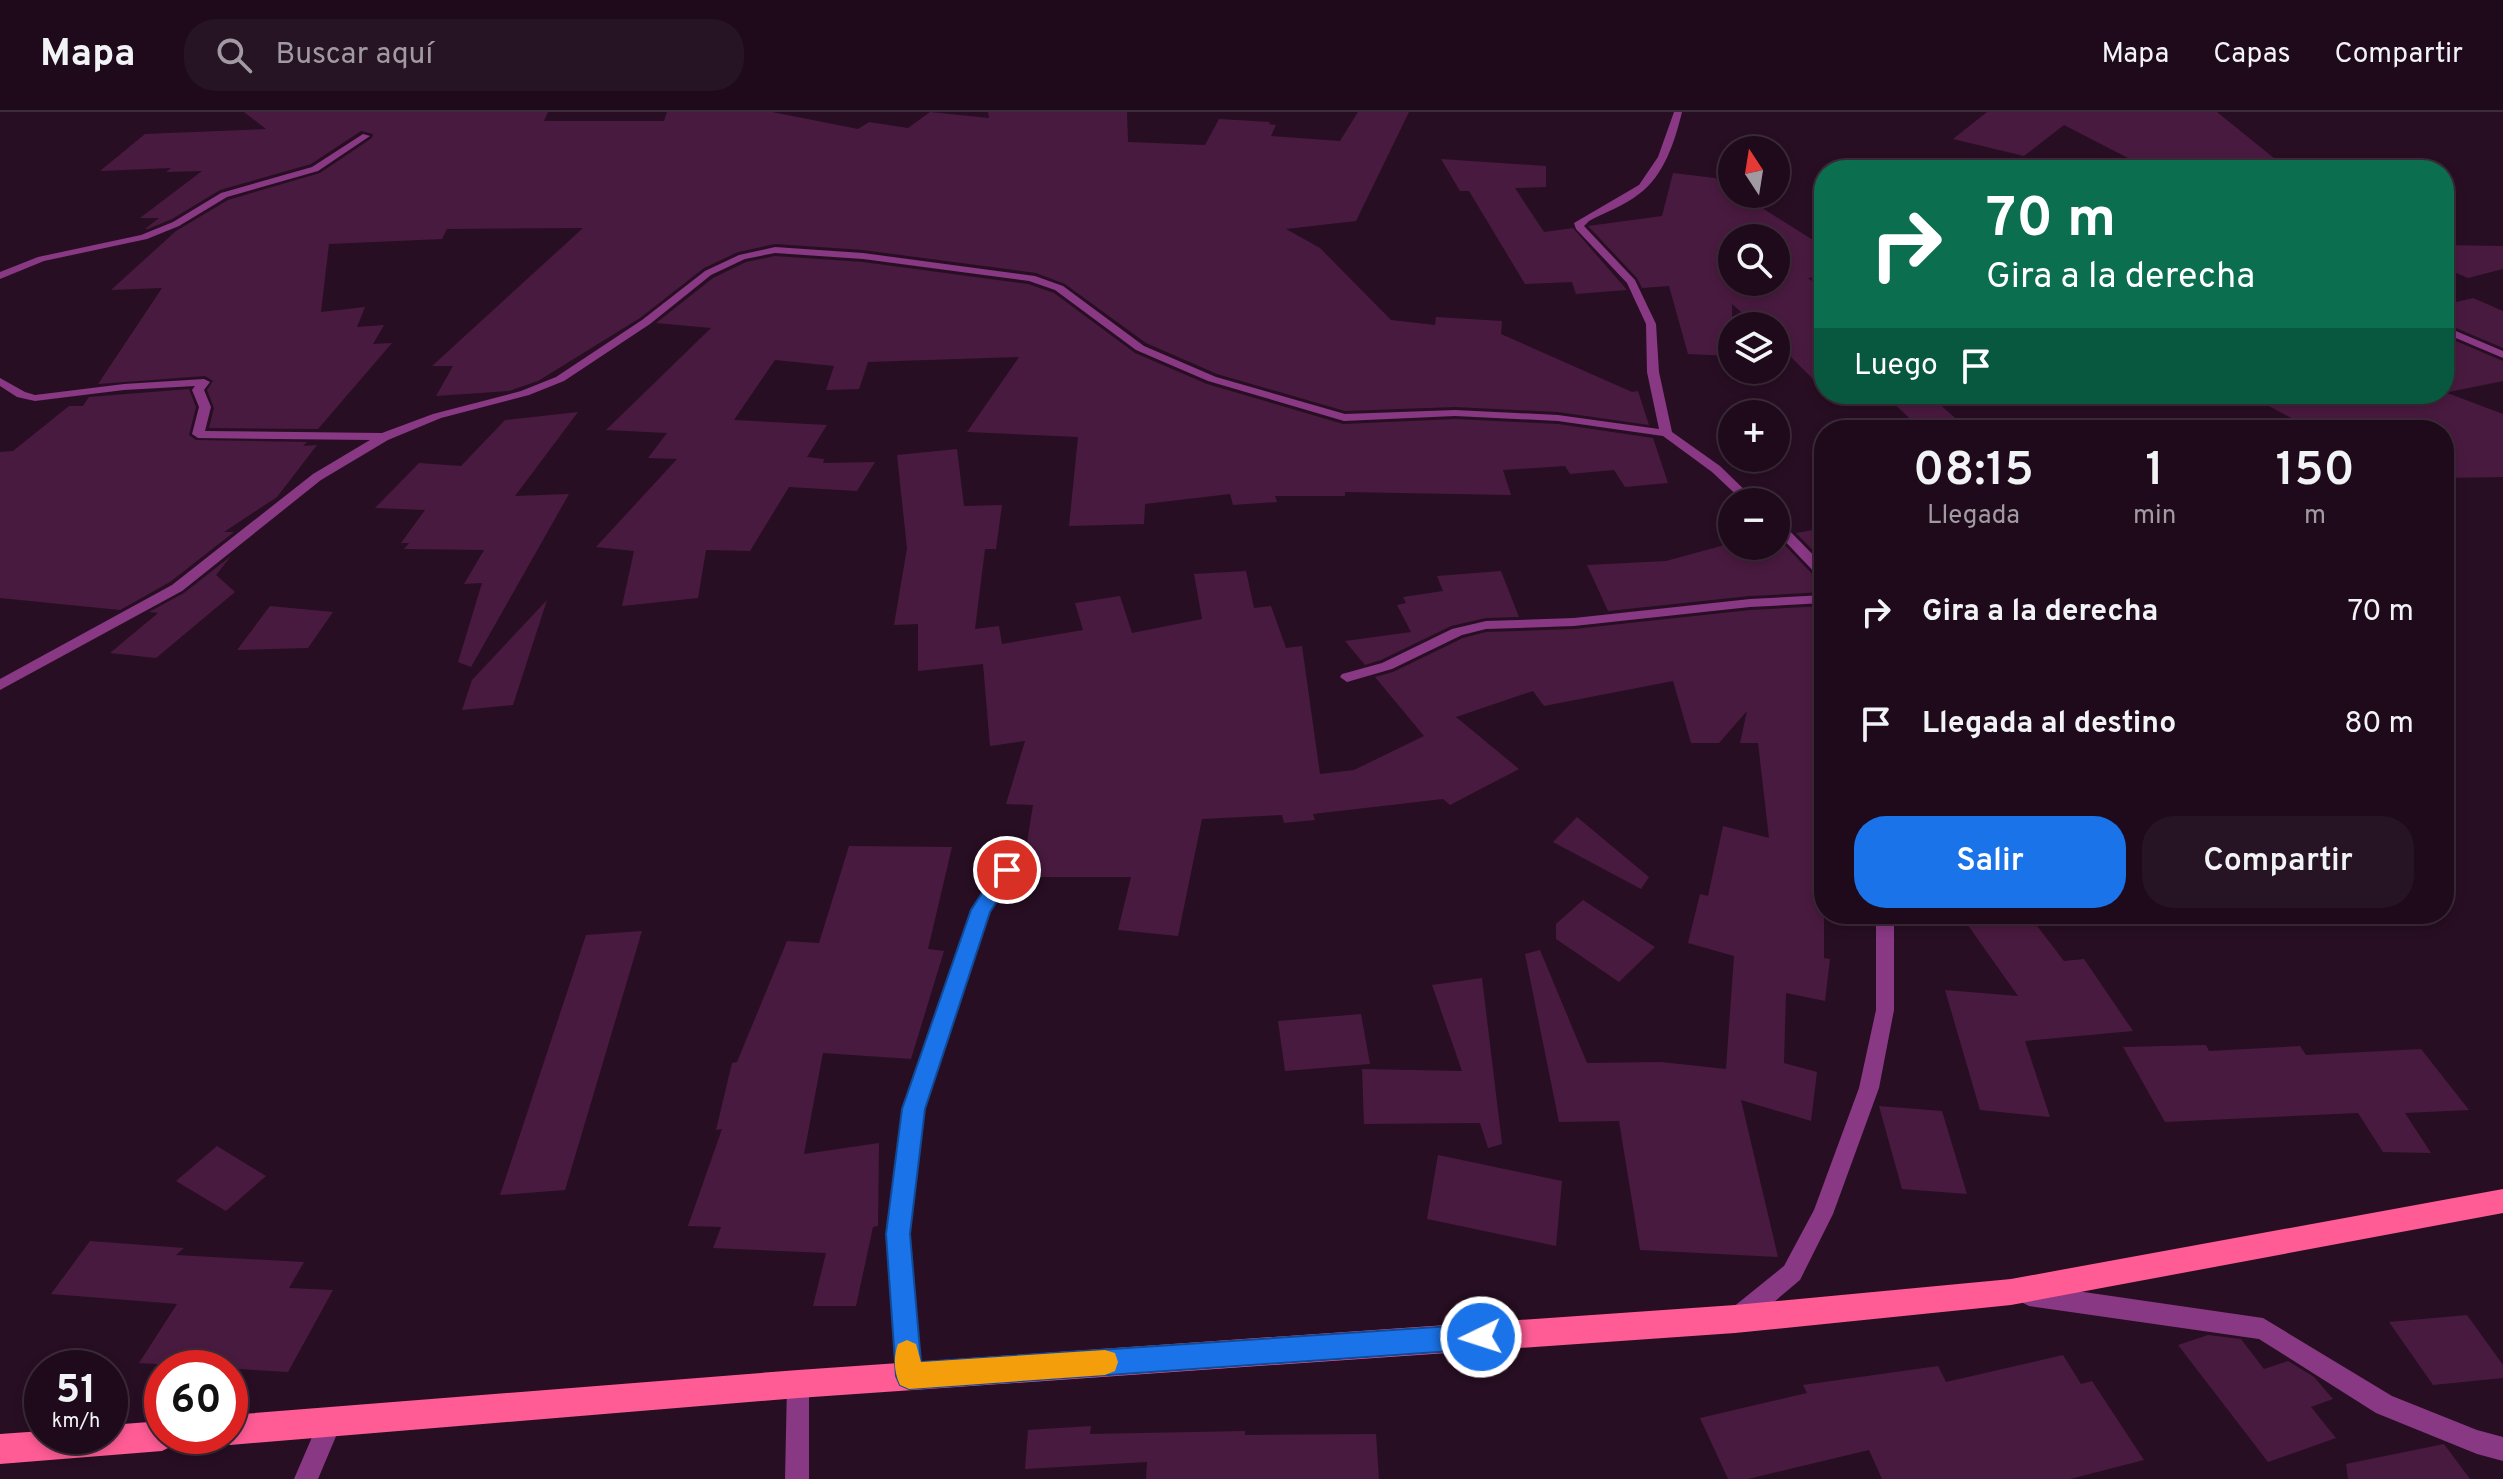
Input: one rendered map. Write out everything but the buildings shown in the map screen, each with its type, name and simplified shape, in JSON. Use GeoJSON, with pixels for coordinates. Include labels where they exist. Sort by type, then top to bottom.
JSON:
{"type":"FeatureCollection","features":[{"type":"Feature","properties":{"kind":"main road"},"geometry":{"type":"LineString","coordinates":[[248,1429],[798,1384],[1735,1319],[2011,1292],[2503,1201]]}},
{"type":"Feature","properties":{"kind":"main road"},"geometry":{"type":"LineString","coordinates":[[0,1449],[144,1437]]}},
{"type":"Feature","properties":{"kind":"street"},"geometry":{"type":"LineString","coordinates":[[1666,433],[1653,372],[1651,324],[1631,282],[1579,227],[1579,223],[1600,209],[1635,193],[1650,177],[1678,112]]}},
{"type":"Feature","properties":{"kind":"street"},"geometry":{"type":"LineString","coordinates":[[0,276],[41,259],[144,237],[176,224],[224,195],[315,169],[366,136]]}},
{"type":"Feature","properties":{"kind":"street"},"geometry":{"type":"LineString","coordinates":[[0,685],[177,588],[317,477],[384,437],[437,416],[525,393],[560,379],[646,322],[708,273],[742,257],[775,250],[863,256],[1031,278],[1059,288],[1140,348],[1212,379],[1344,418],[1455,413],[1558,418],[1666,433],[1716,469],[1736,488]]}},
{"type":"Feature","properties":{"kind":"street"},"geometry":{"type":"LineString","coordinates":[[2454,333],[2503,355]]}},
{"type":"Feature","properties":{"kind":"street"},"geometry":{"type":"LineString","coordinates":[[0,381],[21,395],[35,398],[124,387],[204,382],[198,390],[205,407],[198,434],[384,437]]}},
{"type":"Feature","properties":{"kind":"street"},"geometry":{"type":"LineString","coordinates":[[1790,539],[1814,564]]}},
{"type":"Feature","properties":{"kind":"street"},"geometry":{"type":"LineString","coordinates":[[1347,677],[1387,666],[1457,632],[1486,625],[1574,622],[1750,603],[1814,600]]}},
{"type":"Feature","properties":{"kind":"street"},"geometry":{"type":"LineString","coordinates":[[909,1376],[898,1234],[914,1109],[980,910],[1020,850]]}},
{"type":"Feature","properties":{"kind":"street"},"geometry":{"type":"LineString","coordinates":[[1735,1319],[1792,1273],[1823,1214],[1869,1088],[1885,1010],[1885,924]]}},
{"type":"Feature","properties":{"kind":"street"},"geometry":{"type":"LineString","coordinates":[[2011,1292],[2263,1329],[2384,1405],[2477,1442],[2503,1449]]}},
{"type":"Feature","properties":{"kind":"street"},"geometry":{"type":"LineString","coordinates":[[797,1479],[798,1384]]}},
{"type":"Feature","properties":{"kind":"street"},"geometry":{"type":"LineString","coordinates":[[306,1479],[330,1422]]}},
{"type":"Feature","properties":{"kind":"slow traffic"},"geometry":{"type":"LineString","coordinates":[[907,1353],[909,1376],[1105,1362]]}},
{"type":"Feature","properties":{"kind":"route"},"geometry":{"type":"LineString","coordinates":[[1007,870],[980,910],[914,1109],[898,1234],[909,1376],[1481,1337]]}}]}
